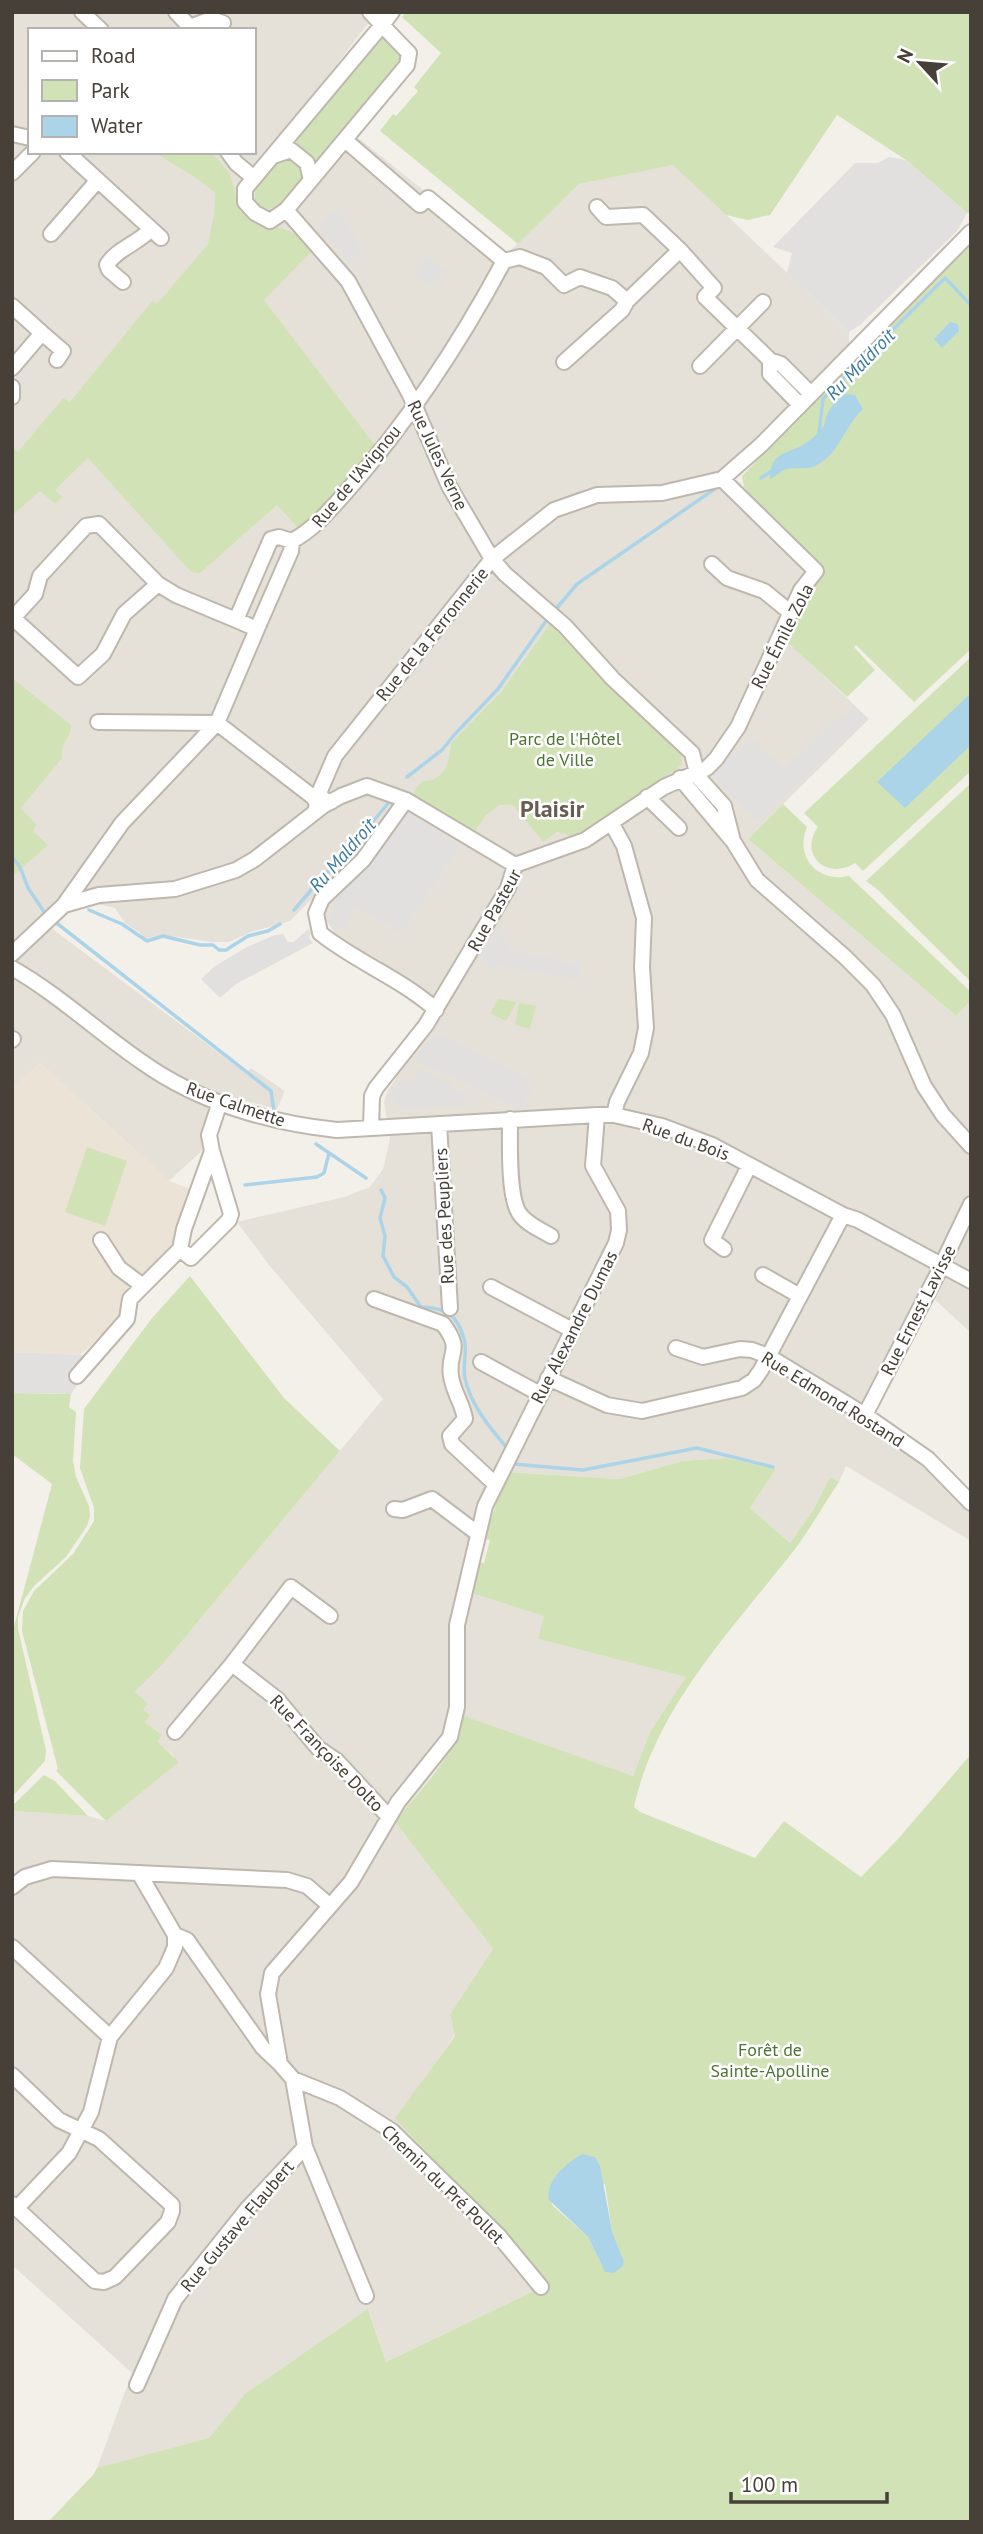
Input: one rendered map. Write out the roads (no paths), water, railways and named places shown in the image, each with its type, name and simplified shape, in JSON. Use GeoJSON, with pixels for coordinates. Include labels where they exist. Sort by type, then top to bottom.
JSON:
{"type":"FeatureCollection","features":[{"type":"Feature","properties":{"kind":"street"},"geometry":{"type":"LineString","coordinates":[[82,12],[99,28]]}},
{"type":"Feature","properties":{"kind":"street"},"geometry":{"type":"LineString","coordinates":[[176,12],[189,28],[211,19],[223,23]]}},
{"type":"Feature","properties":{"kind":"street"},"geometry":{"type":"LineString","coordinates":[[370,12],[382,25],[409,54],[407,65],[286,210],[270,221],[255,213],[245,202],[245,189],[382,25],[392,12]]}},
{"type":"Feature","properties":{"kind":"street"},"geometry":{"type":"LineString","coordinates":[[345,140],[420,205],[428,198],[504,261],[520,257],[546,267],[564,285],[580,277],[612,288],[627,301]]}},
{"type":"Feature","properties":{"kind":"street"},"geometry":{"type":"LineString","coordinates":[[273,156],[291,150],[307,163],[311,180]]}},
{"type":"Feature","properties":{"kind":"street"},"geometry":{"type":"LineString","coordinates":[[12,173],[30,154]]}},
{"type":"Feature","properties":{"kind":"street"},"geometry":{"type":"LineString","coordinates":[[69,154],[156,233],[111,259],[102,268],[123,282]]}},
{"type":"Feature","properties":{"kind":"street"},"geometry":{"type":"LineString","coordinates":[[229,154],[254,178]]}},
{"type":"Feature","properties":{"kind":"street"},"geometry":{"type":"LineString","coordinates":[[51,234],[98,180]]}},
{"type":"Feature","properties":{"kind":"street"},"geometry":{"type":"LineString","coordinates":[[597,207],[606,217],[643,215],[680,250],[714,288],[705,297],[770,360],[781,364],[811,394]]}},
{"type":"Feature","properties":{"kind":"street","name":"Rue Jules Verne"},"geometry":{"type":"LineString","coordinates":[[286,210],[348,281],[415,405],[449,486],[492,559],[505,574],[565,625],[613,679],[692,753],[698,777],[724,806],[733,841]]}},
{"type":"Feature","properties":{"kind":"street"},"geometry":{"type":"LineString","coordinates":[[722,479],[761,445],[971,232]]}},
{"type":"Feature","properties":{"kind":"street"},"geometry":{"type":"LineString","coordinates":[[564,362],[622,310],[627,301],[680,250]]}},
{"type":"Feature","properties":{"kind":"street","name":"Rue de l'Avignou"},"geometry":{"type":"LineString","coordinates":[[236,620],[271,539],[279,537],[292,541],[308,533],[377,456],[415,405],[504,261]]}},
{"type":"Feature","properties":{"kind":"street"},"geometry":{"type":"LineString","coordinates":[[700,366],[764,302]]}},
{"type":"Feature","properties":{"kind":"street"},"geometry":{"type":"LineString","coordinates":[[12,306],[63,351],[58,360]]}},
{"type":"Feature","properties":{"kind":"street"},"geometry":{"type":"LineString","coordinates":[[12,368],[42,333]]}},
{"type":"Feature","properties":{"kind":"street"},"geometry":{"type":"LineString","coordinates":[[770,360],[770,374],[800,405]]}},
{"type":"Feature","properties":{"kind":"street"},"geometry":{"type":"LineString","coordinates":[[12,387],[12,397]]}},
{"type":"Feature","properties":{"kind":"street","name":"Rue de la Ferronnerie"},"geometry":{"type":"LineString","coordinates":[[326,778],[335,756],[348,738],[492,559],[554,510],[597,495],[662,493],[722,479]]}},
{"type":"Feature","properties":{"kind":"street","name":"Rue Émile Zola"},"geometry":{"type":"LineString","coordinates":[[697,772],[707,768],[738,727],[801,590],[816,571],[722,479]]}},
{"type":"Feature","properties":{"kind":"street"},"geometry":{"type":"LineString","coordinates":[[158,584],[124,614],[103,654],[78,677],[12,618],[35,594],[40,576],[86,526],[99,524],[158,584],[176,596],[257,629]]}},
{"type":"Feature","properties":{"kind":"street"},"geometry":{"type":"LineString","coordinates":[[12,954],[64,905],[122,823],[217,723],[292,551],[292,541]]}},
{"type":"Feature","properties":{"kind":"street"},"geometry":{"type":"LineString","coordinates":[[712,564],[727,578],[764,591],[791,613]]}},
{"type":"Feature","properties":{"kind":"street"},"geometry":{"type":"LineString","coordinates":[[98,722],[217,723],[300,786],[317,803],[314,812]]}},
{"type":"Feature","properties":{"kind":"street","name":"Rue Pasteur"},"geometry":{"type":"LineString","coordinates":[[371,1128],[372,1096],[376,1088],[436,1010],[508,888],[515,865],[585,841],[647,797],[680,778],[697,772]]}},
{"type":"Feature","properties":{"kind":"street"},"geometry":{"type":"LineString","coordinates":[[300,786],[313,786],[326,778]]}},
{"type":"Feature","properties":{"kind":"street"},"geometry":{"type":"LineString","coordinates":[[326,778],[319,793],[323,799],[331,802]]}},
{"type":"Feature","properties":{"kind":"street"},"geometry":{"type":"LineString","coordinates":[[680,778],[733,841],[757,880],[873,985],[893,1015],[924,1086],[943,1115],[971,1146]]}},
{"type":"Feature","properties":{"kind":"street"},"geometry":{"type":"LineString","coordinates":[[64,905],[99,895],[175,889],[236,870],[255,859],[314,812],[367,786],[406,800],[515,865]]}},
{"type":"Feature","properties":{"kind":"street"},"geometry":{"type":"LineString","coordinates":[[647,797],[679,828]]}},
{"type":"Feature","properties":{"kind":"street"},"geometry":{"type":"LineString","coordinates":[[406,800],[363,860],[322,899],[316,913],[320,933],[339,948],[421,996],[436,1010]]}},
{"type":"Feature","properties":{"kind":"street"},"geometry":{"type":"LineString","coordinates":[[612,824],[624,846],[645,918],[642,967],[646,1028],[640,1053],[617,1101],[614,1115]]}},
{"type":"Feature","properties":{"kind":"street","name":"Rue Calmette"},"geometry":{"type":"LineString","coordinates":[[12,968],[144,1064],[186,1088],[256,1114],[310,1127],[337,1130],[371,1128]]}},
{"type":"Feature","properties":{"kind":"street"},"geometry":{"type":"LineString","coordinates":[[180,1250],[191,1258],[229,1220],[231,1214],[209,1135],[220,1102]]}},
{"type":"Feature","properties":{"kind":"street","name":"Rue du Bois"},"geometry":{"type":"LineString","coordinates":[[371,1128],[597,1115],[614,1115],[662,1126],[740,1159],[971,1281]]}},
{"type":"Feature","properties":{"kind":"street","name":"Rue Alexandre Dumas"},"geometry":{"type":"LineString","coordinates":[[280,2064],[268,1994],[272,1973],[351,1882],[398,1802],[450,1737],[457,1707],[457,1625],[485,1506],[619,1230],[618,1211],[593,1166],[597,1115]]}},
{"type":"Feature","properties":{"kind":"street"},"geometry":{"type":"LineString","coordinates":[[509,1119],[513,1198],[519,1214],[551,1236]]}},
{"type":"Feature","properties":{"kind":"street","name":"Rue des Peupliers"},"geometry":{"type":"LineString","coordinates":[[439,1124],[450,1308]]}},
{"type":"Feature","properties":{"kind":"street"},"geometry":{"type":"LineString","coordinates":[[77,1376],[127,1319],[130,1299],[180,1250],[184,1229],[212,1151]]}},
{"type":"Feature","properties":{"kind":"street"},"geometry":{"type":"LineString","coordinates":[[724,1249],[712,1240],[749,1166]]}},
{"type":"Feature","properties":{"kind":"street","name":"Rue Ernest Lavisse"},"geometry":{"type":"LineString","coordinates":[[865,1415],[971,1204]]}},
{"type":"Feature","properties":{"kind":"street"},"geometry":{"type":"LineString","coordinates":[[548,1378],[607,1405],[642,1411],[742,1388],[754,1380],[843,1215]]}},
{"type":"Feature","properties":{"kind":"street"},"geometry":{"type":"LineString","coordinates":[[101,1240],[119,1268],[143,1286]]}},
{"type":"Feature","properties":{"kind":"street"},"geometry":{"type":"LineString","coordinates":[[763,1275],[800,1296]]}},
{"type":"Feature","properties":{"kind":"street"},"geometry":{"type":"LineString","coordinates":[[491,1287],[572,1330]]}},
{"type":"Feature","properties":{"kind":"street"},"geometry":{"type":"LineString","coordinates":[[374,1299],[443,1325],[449,1333],[456,1345],[450,1374],[465,1419],[450,1436],[452,1444],[495,1483]]}},
{"type":"Feature","properties":{"kind":"street","name":"Rue Edmond Rostand"},"geometry":{"type":"LineString","coordinates":[[676,1348],[703,1357],[740,1349],[768,1356],[865,1415],[928,1459],[971,1503]]}},
{"type":"Feature","properties":{"kind":"street"},"geometry":{"type":"LineString","coordinates":[[481,1362],[540,1394]]}},
{"type":"Feature","properties":{"kind":"street"},"geometry":{"type":"LineString","coordinates":[[394,1509],[403,1510],[432,1499],[477,1533]]}},
{"type":"Feature","properties":{"kind":"street"},"geometry":{"type":"LineString","coordinates":[[175,1732],[291,1587],[330,1616]]}},
{"type":"Feature","properties":{"kind":"street","name":"Rue Françoise Dolto"},"geometry":{"type":"LineString","coordinates":[[232,1664],[277,1699],[318,1748],[337,1761],[389,1817]]}},
{"type":"Feature","properties":{"kind":"street"},"geometry":{"type":"LineString","coordinates":[[12,1887],[25,1877],[52,1869],[288,1880],[307,1886],[329,1905]]}},
{"type":"Feature","properties":{"kind":"street"},"geometry":{"type":"LineString","coordinates":[[139,1873],[176,1935],[187,1940],[263,2048],[293,2079],[305,2147],[366,2296]]}},
{"type":"Feature","properties":{"kind":"street"},"geometry":{"type":"LineString","coordinates":[[12,2075],[59,2120],[81,2130],[99,2139],[172,2205],[168,2221],[115,2277],[104,2282],[95,2281],[15,2206],[69,2153],[81,2130],[91,2112],[110,2036],[166,1968],[175,1947],[176,1935]]}},
{"type":"Feature","properties":{"kind":"street"},"geometry":{"type":"LineString","coordinates":[[12,1947],[110,2036]]}},
{"type":"Feature","properties":{"kind":"street","name":"Chemin du Pré Pollet"},"geometry":{"type":"LineString","coordinates":[[293,2079],[341,2098],[392,2131],[499,2236],[541,2287]]}},
{"type":"Feature","properties":{"kind":"street","name":"Rue Gustave Flaubert"},"geometry":{"type":"LineString","coordinates":[[137,2385],[175,2299],[247,2208],[305,2147]]}},
{"type":"Feature","properties":{"kind":"water"},"geometry":{"type":"Polygon","coordinates":[[[950,322],[958,324],[959,331],[942,348],[934,339],[950,322]]]}},
{"type":"Feature","properties":{"kind":"water"},"geometry":{"type":"Polygon","coordinates":[[[845,394],[855,395],[863,409],[825,460],[813,467],[782,471],[770,479],[773,462],[814,436],[824,426],[831,408],[845,394]]]}},
{"type":"Feature","properties":{"kind":"water"},"geometry":{"type":"Polygon","coordinates":[[[971,693],[971,745],[905,808],[877,782],[971,693]]]}},
{"type":"Feature","properties":{"kind":"water"},"geometry":{"type":"Polygon","coordinates":[[[582,2154],[595,2157],[600,2166],[612,2231],[624,2262],[614,2273],[605,2272],[588,2237],[549,2200],[553,2179],[582,2154]]]}},
{"type":"Feature","properties":{"kind":"waterway","name":"Ru Maldroit"},"geometry":{"type":"LineString","coordinates":[[819,433],[823,399],[945,278],[971,305]]}},
{"type":"Feature","properties":{"kind":"waterway","name":"Ru Maldroit"},"geometry":{"type":"LineString","coordinates":[[761,478],[773,470]]}},
{"type":"Feature","properties":{"kind":"waterway","name":"Ru Maldroit"},"geometry":{"type":"LineString","coordinates":[[556,609],[577,584],[719,486]]}},
{"type":"Feature","properties":{"kind":"waterway","name":"Ru Maldroit"},"geometry":{"type":"LineString","coordinates":[[407,777],[442,750],[498,689],[546,621]]}},
{"type":"Feature","properties":{"kind":"waterway","name":"Ru Maldroit"},"geometry":{"type":"LineString","coordinates":[[294,910],[324,875],[338,864],[390,801]]}},
{"type":"Feature","properties":{"kind":"waterway","name":"Ru Maldroit"},"geometry":{"type":"LineString","coordinates":[[12,857],[45,913]]}},
{"type":"Feature","properties":{"kind":"waterway","name":"Ru Maldroit"},"geometry":{"type":"LineString","coordinates":[[89,910],[122,924],[147,941],[163,936],[200,945],[213,945],[219,950],[226,950],[248,936],[268,931],[280,924]]}},
{"type":"Feature","properties":{"kind":"waterway"},"geometry":{"type":"LineString","coordinates":[[54,921],[271,1091],[274,1111]]}},
{"type":"Feature","properties":{"kind":"waterway"},"geometry":{"type":"LineString","coordinates":[[316,1144],[366,1178]]}},
{"type":"Feature","properties":{"kind":"waterway"},"geometry":{"type":"LineString","coordinates":[[245,1185],[317,1177],[324,1173],[329,1153]]}},
{"type":"Feature","properties":{"kind":"waterway"},"geometry":{"type":"LineString","coordinates":[[381,1190],[385,1198],[380,1218],[385,1236],[383,1256],[394,1277],[407,1287],[421,1307],[444,1311],[458,1324],[465,1344],[464,1373],[471,1397],[481,1415],[507,1448]]}},
{"type":"Feature","properties":{"kind":"waterway"},"geometry":{"type":"LineString","coordinates":[[513,1464],[583,1470],[697,1448],[773,1467]]}},
{"type":"Feature","properties":{"kind":"district","name":"Plaisir"},"geometry":{"type":"Point","coordinates":[552,808]}},
{"type":"Feature","properties":{"kind":"park label","name":"Parc de l'Hôtel de Ville"},"geometry":{"type":"Point","coordinates":[565,748]}},
{"type":"Feature","properties":{"kind":"park label","name":"Forêt de Sainte-Apolline"},"geometry":{"type":"Point","coordinates":[770,2059]}}]}
